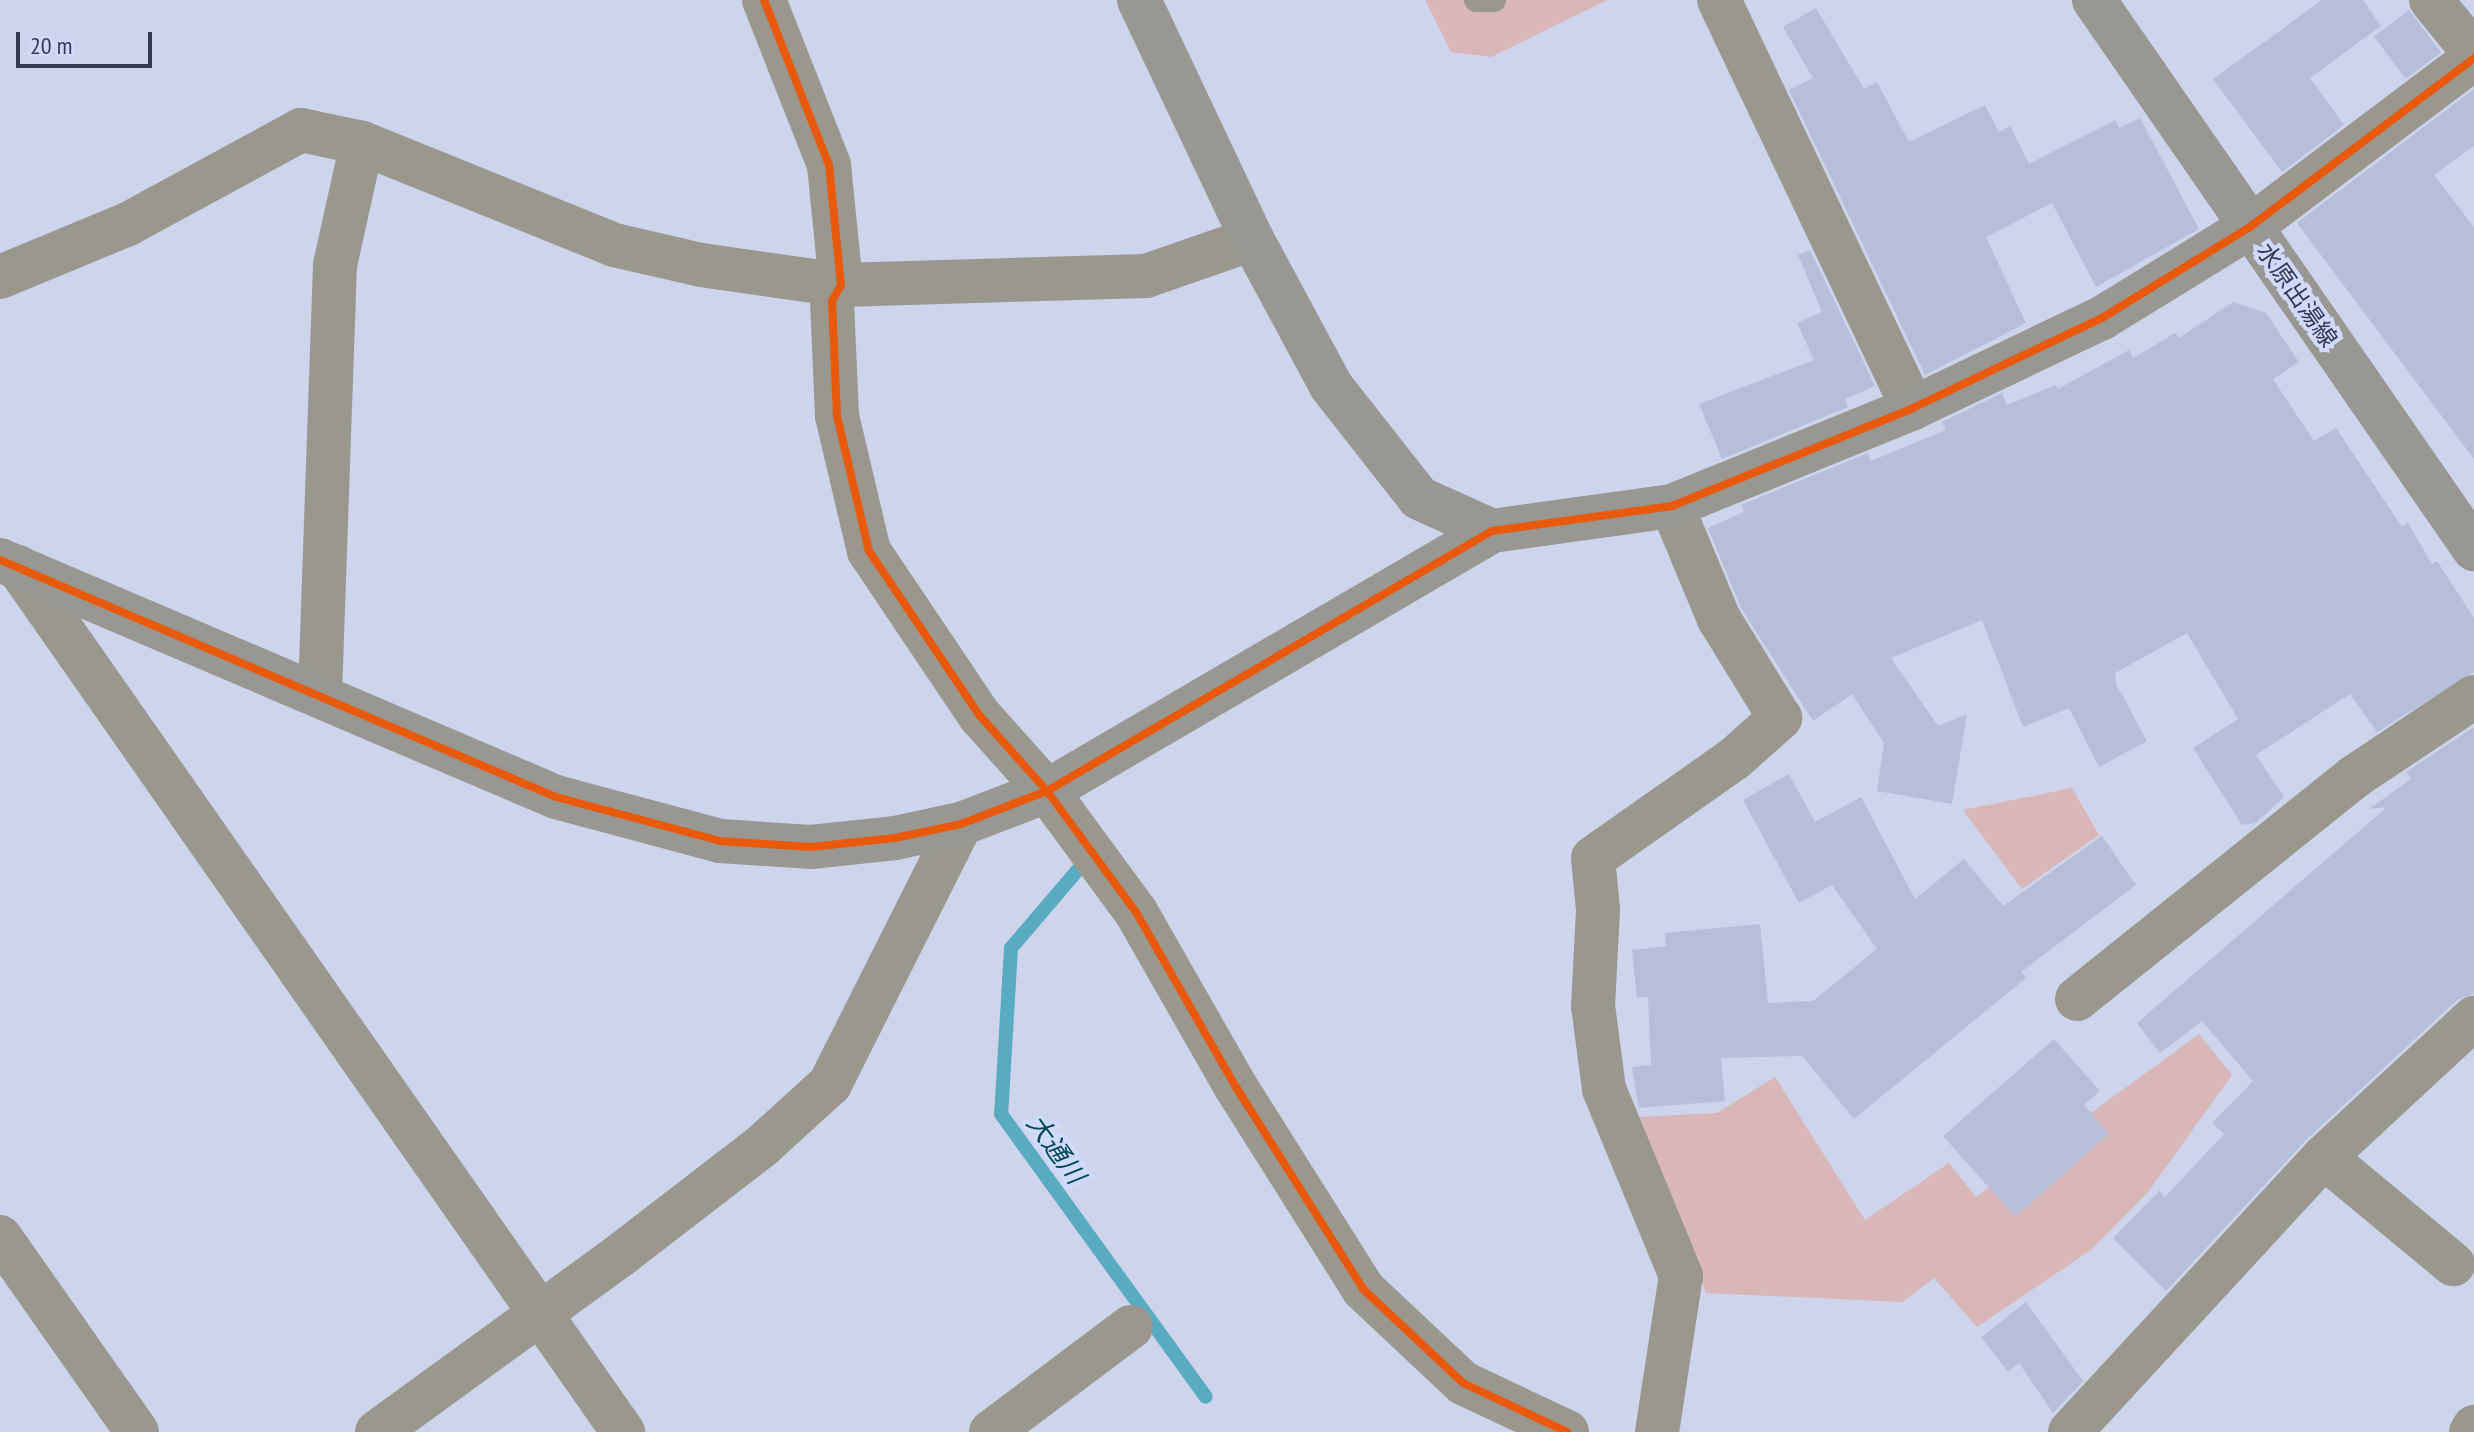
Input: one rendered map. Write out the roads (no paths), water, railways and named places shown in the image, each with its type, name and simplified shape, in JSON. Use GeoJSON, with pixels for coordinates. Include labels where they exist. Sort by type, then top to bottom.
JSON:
{"type":"FeatureCollection","features":[{"type":"Feature","properties":{"kind":"street"},"geometry":{"type":"LineString","coordinates":[[764,0],[829,165],[841,285],[832,301],[837,416],[869,551],[980,716],[1047,791],[1136,912],[1236,1087],[1363,1289],[1463,1383],[1567,1432]]}},
{"type":"Feature","properties":{"kind":"street"},"geometry":{"type":"LineString","coordinates":[[1139,0],[1252,239],[1331,386],[1419,498],[1492,531]]}},
{"type":"Feature","properties":{"kind":"street"},"geometry":{"type":"LineString","coordinates":[[1719,0],[1913,408]]}},
{"type":"Feature","properties":{"kind":"street","name":"水原出湯線"},"geometry":{"type":"LineString","coordinates":[[2094,0],[2474,549]]}},
{"type":"Feature","properties":{"kind":"street"},"geometry":{"type":"LineString","coordinates":[[9,564],[556,797],[720,841],[811,847],[961,824],[1047,791],[1492,531],[1672,506],[1913,408],[2102,318],[2250,227],[2474,56],[2431,0]]}},
{"type":"Feature","properties":{"kind":"street"},"geometry":{"type":"LineString","coordinates":[[0,277],[128,224],[301,130],[362,143],[614,245],[701,265],[841,285],[1146,276],[1252,239]]}},
{"type":"Feature","properties":{"kind":"street"},"geometry":{"type":"LineString","coordinates":[[320,694],[335,265],[362,143]]}},
{"type":"Feature","properties":{"kind":"street"},"geometry":{"type":"LineString","coordinates":[[1657,1432],[1681,1276],[1604,1089],[1593,1006],[1598,909],[1593,858],[1734,759],[1780,718],[1719,619],[1672,506]]}},
{"type":"Feature","properties":{"kind":"street"},"geometry":{"type":"LineString","coordinates":[[9,564],[623,1432]]}},
{"type":"Feature","properties":{"kind":"street"},"geometry":{"type":"LineString","coordinates":[[2077,999],[2354,777],[2474,697]]}},
{"type":"Feature","properties":{"kind":"street"},"geometry":{"type":"LineString","coordinates":[[377,1432],[541,1315],[763,1145],[830,1084],[961,824]]}},
{"type":"Feature","properties":{"kind":"street"},"geometry":{"type":"LineString","coordinates":[[2070,1432],[2324,1157],[2474,1018]]}},
{"type":"Feature","properties":{"kind":"street"},"geometry":{"type":"LineString","coordinates":[[2324,1157],[2467,1264]]}},
{"type":"Feature","properties":{"kind":"street"},"geometry":{"type":"LineString","coordinates":[[0,1237],[137,1432]]}},
{"type":"Feature","properties":{"kind":"street"},"geometry":{"type":"LineString","coordinates":[[991,1432],[1131,1327]]}},
{"type":"Feature","properties":{"kind":"street"},"geometry":{"type":"LineString","coordinates":[[2471,1432],[2474,1427]]}},
{"type":"Feature","properties":{"kind":"lane"},"geometry":{"type":"LineString","coordinates":[[1476,0],[1494,0]]}},
{"type":"Feature","properties":{"kind":"waterway","name":"大通川"},"geometry":{"type":"LineString","coordinates":[[1082,865],[1011,948],[1001,1114],[1206,1397]]}}]}
